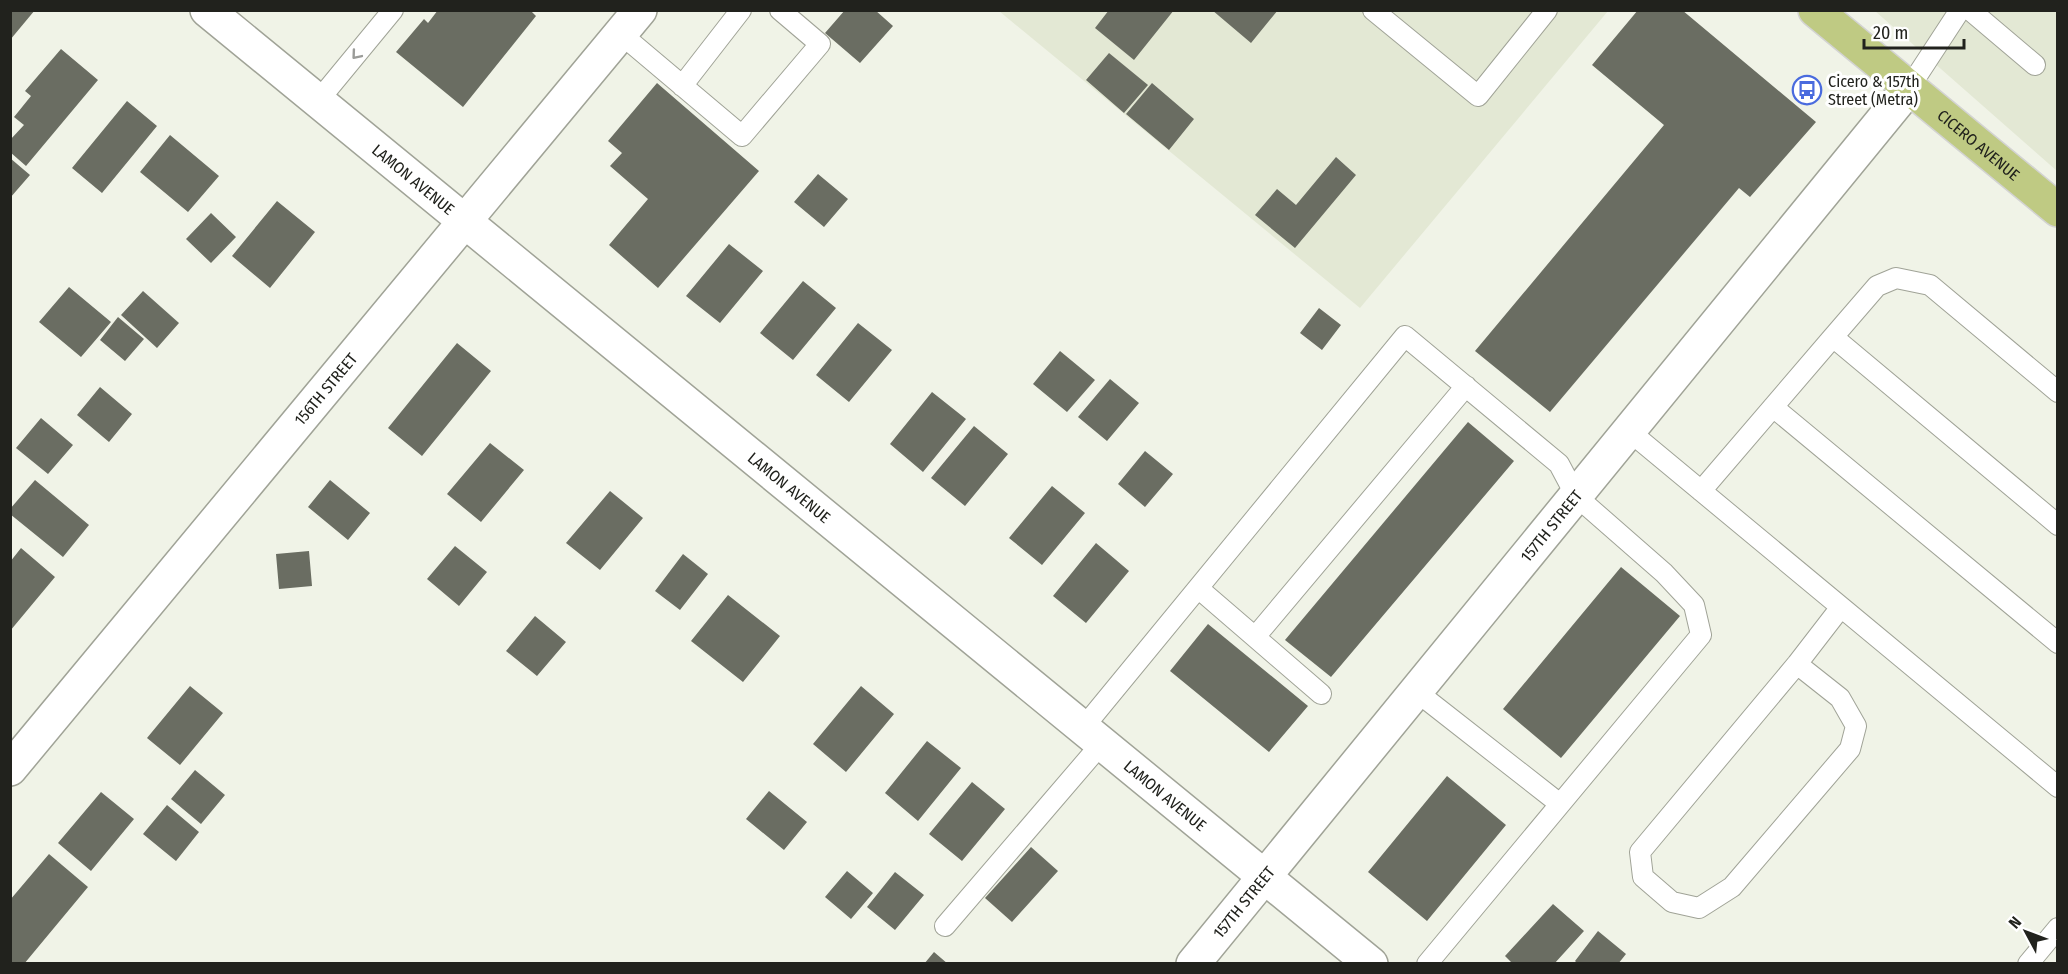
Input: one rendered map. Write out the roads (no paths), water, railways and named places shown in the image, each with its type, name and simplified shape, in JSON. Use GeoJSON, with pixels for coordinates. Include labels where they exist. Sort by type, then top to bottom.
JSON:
{"type":"FeatureCollection","features":[{"type":"Feature","properties":{"kind":"main road","name":"CICERO AVENUE"},"geometry":{"type":"LineString","coordinates":[[1815,10],[2058,210]]}},
{"type":"Feature","properties":{"kind":"street","name":"LAMON AVENUE"},"geometry":{"type":"LineString","coordinates":[[207,10],[1371,963]]}},
{"type":"Feature","properties":{"kind":"street","name":"156TH STREET"},"geometry":{"type":"LineString","coordinates":[[10,770],[630,22]]}},
{"type":"Feature","properties":{"kind":"street","name":"157TH STREET"},"geometry":{"type":"LineString","coordinates":[[1193,963],[1909,88]]}},
{"type":"Feature","properties":{"kind":"lane"},"geometry":{"type":"LineString","coordinates":[[318,101],[393,10]]}},
{"type":"Feature","properties":{"kind":"lane"},"geometry":{"type":"LineString","coordinates":[[682,86],[741,10]]}},
{"type":"Feature","properties":{"kind":"lane"},"geometry":{"type":"LineString","coordinates":[[630,22],[682,86],[742,136],[820,44],[780,10]]}},
{"type":"Feature","properties":{"kind":"lane"},"geometry":{"type":"LineString","coordinates":[[1373,10],[1478,96],[1547,10]]}},
{"type":"Feature","properties":{"kind":"lane"},"geometry":{"type":"LineString","coordinates":[[1909,88],[1960,10]]}},
{"type":"Feature","properties":{"kind":"lane"},"geometry":{"type":"LineString","coordinates":[[1970,10],[2035,66]]}},
{"type":"Feature","properties":{"kind":"lane"},"geometry":{"type":"LineString","coordinates":[[1701,491],[1877,286],[1896,278],[1930,285],[2058,392]]}},
{"type":"Feature","properties":{"kind":"lane"},"geometry":{"type":"LineString","coordinates":[[945,926],[1092,735],[1198,588],[1405,336],[1559,464],[1576,496],[1664,573],[1694,605],[1701,635],[1427,963]]}},
{"type":"Feature","properties":{"kind":"lane"},"geometry":{"type":"LineString","coordinates":[[1833,337],[2058,525]]}},
{"type":"Feature","properties":{"kind":"lane"},"geometry":{"type":"LineString","coordinates":[[1255,637],[1466,386]]}},
{"type":"Feature","properties":{"kind":"lane"},"geometry":{"type":"LineString","coordinates":[[1773,407],[2058,643]]}},
{"type":"Feature","properties":{"kind":"lane"},"geometry":{"type":"LineString","coordinates":[[1629,431],[2058,787]]}},
{"type":"Feature","properties":{"kind":"lane"},"geometry":{"type":"LineString","coordinates":[[1198,588],[1322,694]]}},
{"type":"Feature","properties":{"kind":"lane"},"geometry":{"type":"LineString","coordinates":[[1797,664],[1840,698],[1856,726],[1850,749],[1732,887],[1699,908],[1672,902],[1643,877],[1640,852],[1841,608]]}},
{"type":"Feature","properties":{"kind":"lane"},"geometry":{"type":"LineString","coordinates":[[1417,692],[1560,804]]}},
{"type":"Feature","properties":{"kind":"lane"},"geometry":{"type":"LineString","coordinates":[[2028,963],[2058,928]]}},
{"type":"Feature","properties":{"kind":"place","name":"Cicero & 157th Street (Metra)"},"geometry":{"type":"Point","coordinates":[1807,90]}}]}
